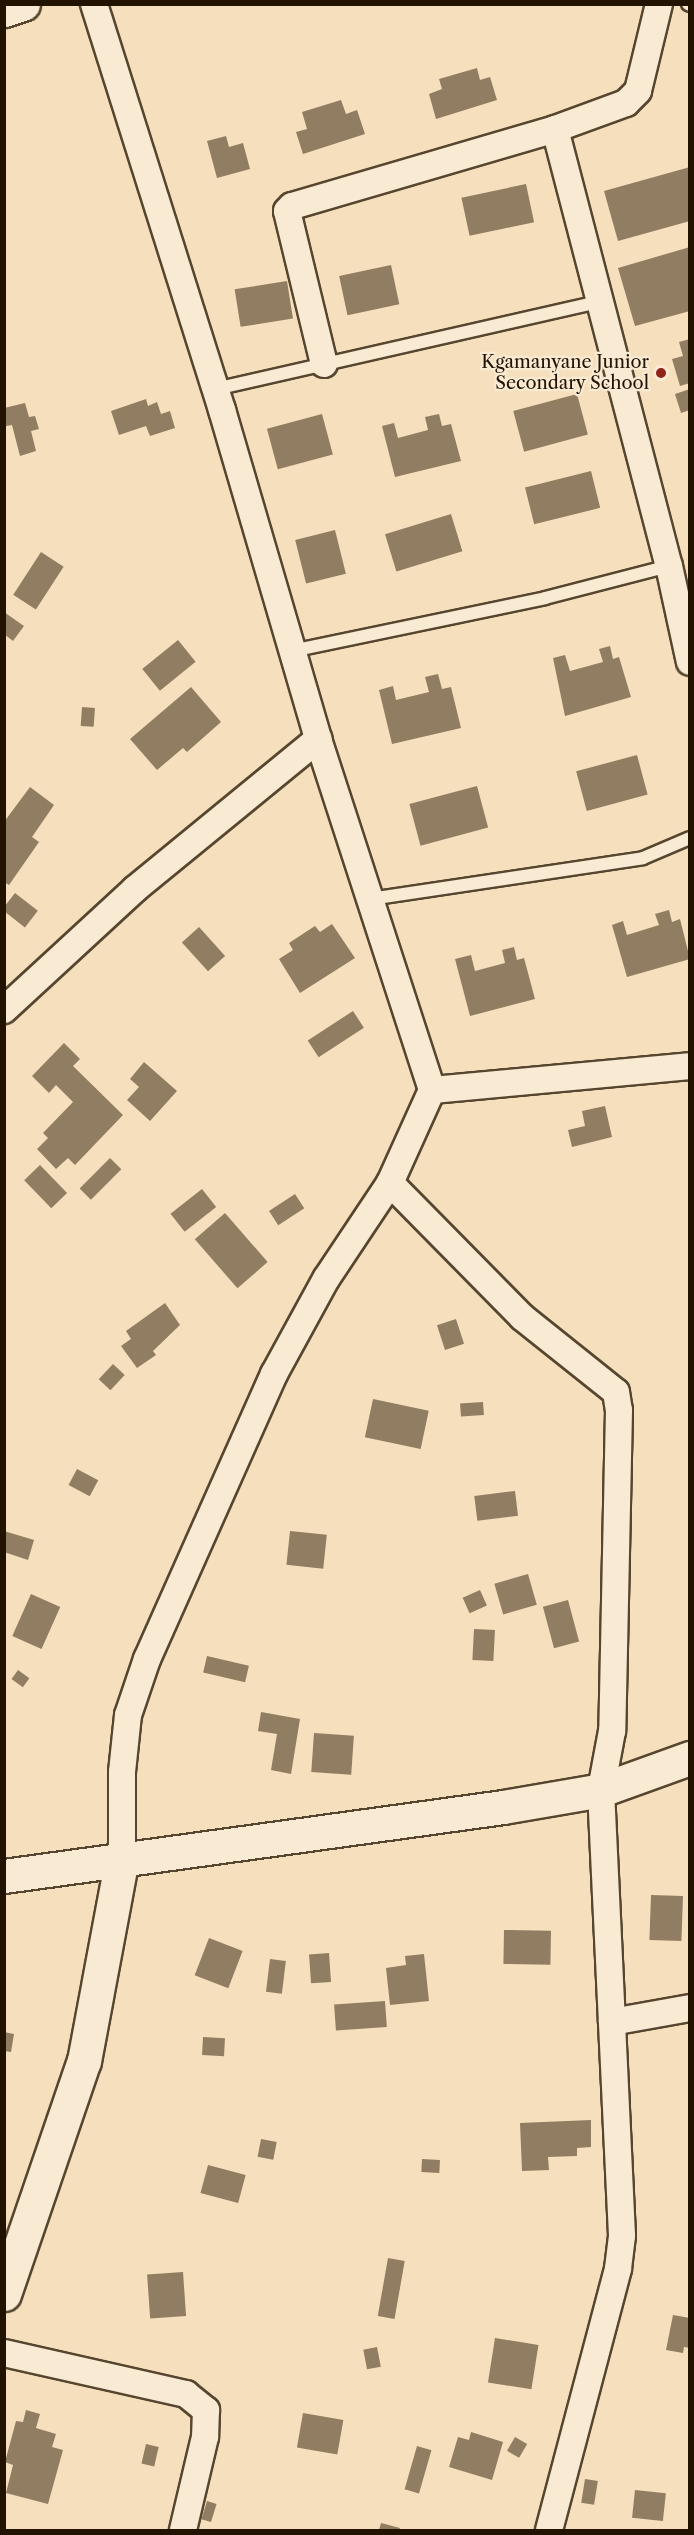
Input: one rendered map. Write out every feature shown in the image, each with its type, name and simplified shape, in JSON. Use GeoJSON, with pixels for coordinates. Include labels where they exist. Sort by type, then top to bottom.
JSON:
{"type":"FeatureCollection","features":[{"type":"Feature","properties":{"kind":"street"},"geometry":{"type":"LineString","coordinates":[[4,10],[23,4]]}},
{"type":"Feature","properties":{"kind":"street"},"geometry":{"type":"LineString","coordinates":[[4,2294],[84,2061],[122,1858],[122,1772],[128,1715],[147,1659],[274,1374],[326,1279],[390,1183],[432,1090],[318,739],[215,389],[94,4]]}},
{"type":"Feature","properties":{"kind":"street"},"geometry":{"type":"LineString","coordinates":[[324,364],[286,218],[292,206],[555,129],[626,103],[638,91],[659,4]]}},
{"type":"Feature","properties":{"kind":"street"},"geometry":{"type":"LineString","coordinates":[[555,129],[598,302],[669,566],[690,662]]}},
{"type":"Feature","properties":{"kind":"street"},"geometry":{"type":"LineString","coordinates":[[4,1010],[135,889],[318,739]]}},
{"type":"Feature","properties":{"kind":"street"},"geometry":{"type":"LineString","coordinates":[[432,1090],[690,1066]]}},
{"type":"Feature","properties":{"kind":"street"},"geometry":{"type":"LineString","coordinates":[[390,1183],[522,1317],[616,1392],[619,1410],[612,1731],[601,1790],[622,2236],[618,2270],[549,2530]]}},
{"type":"Feature","properties":{"kind":"street"},"geometry":{"type":"LineString","coordinates":[[4,1876],[503,1807],[601,1790],[690,1758]]}},
{"type":"Feature","properties":{"kind":"street"},"geometry":{"type":"LineString","coordinates":[[612,2022],[690,2007]]}},
{"type":"Feature","properties":{"kind":"street"},"geometry":{"type":"LineString","coordinates":[[4,2353],[186,2394],[206,2410],[205,2437],[183,2530]]}},
{"type":"Feature","properties":{"kind":"lane"},"geometry":{"type":"LineString","coordinates":[[215,389],[598,302]]}},
{"type":"Feature","properties":{"kind":"lane"},"geometry":{"type":"LineString","coordinates":[[292,651],[544,598],[669,566]]}},
{"type":"Feature","properties":{"kind":"lane"},"geometry":{"type":"LineString","coordinates":[[370,899],[643,858],[690,838]]}},
{"type":"Feature","properties":{"kind":"building"},"geometry":{"type":"Polygon","coordinates":[[[477,68],[480,80],[490,77],[497,100],[436,119],[429,94],[442,89],[439,79],[477,68]]]}},
{"type":"Feature","properties":{"kind":"building"},"geometry":{"type":"Polygon","coordinates":[[[341,100],[346,114],[357,110],[365,134],[303,154],[296,132],[307,129],[302,112],[341,100]]]}},
{"type":"Feature","properties":{"kind":"building"},"geometry":{"type":"Polygon","coordinates":[[[226,136],[229,147],[243,143],[250,169],[217,178],[207,141],[226,136]]]}},
{"type":"Feature","properties":{"kind":"building"},"geometry":{"type":"Polygon","coordinates":[[[690,167],[690,221],[618,241],[604,191],[690,167]]]}},
{"type":"Feature","properties":{"kind":"building"},"geometry":{"type":"Polygon","coordinates":[[[526,184],[534,222],[470,236],[461,198],[526,184]]]}},
{"type":"Feature","properties":{"kind":"building"},"geometry":{"type":"Polygon","coordinates":[[[690,247],[690,311],[635,326],[618,268],[690,247]]]}},
{"type":"Feature","properties":{"kind":"building"},"geometry":{"type":"Polygon","coordinates":[[[391,265],[399,304],[347,315],[339,276],[391,265]]]}},
{"type":"Feature","properties":{"kind":"building"},"geometry":{"type":"Polygon","coordinates":[[[287,281],[293,319],[241,327],[235,289],[287,281]]]}},
{"type":"Feature","properties":{"kind":"building"},"geometry":{"type":"Polygon","coordinates":[[[690,339],[690,383],[680,386],[672,359],[683,356],[679,342],[690,339]]]}},
{"type":"Feature","properties":{"kind":"building"},"geometry":{"type":"Polygon","coordinates":[[[690,389],[690,410],[681,413],[675,394],[690,389]]]}},
{"type":"Feature","properties":{"kind":"building"},"geometry":{"type":"Polygon","coordinates":[[[577,394],[588,435],[524,452],[513,411],[577,394]]]}},
{"type":"Feature","properties":{"kind":"building"},"geometry":{"type":"Polygon","coordinates":[[[146,399],[148,406],[157,402],[161,414],[170,411],[175,428],[150,436],[146,426],[119,435],[111,411],[146,399]]]}},
{"type":"Feature","properties":{"kind":"building"},"geometry":{"type":"Polygon","coordinates":[[[25,403],[29,417],[35,416],[39,429],[31,431],[36,451],[20,456],[12,425],[6,426],[4,408],[25,403]]]}},
{"type":"Feature","properties":{"kind":"building"},"geometry":{"type":"Polygon","coordinates":[[[322,414],[333,455],[278,469],[267,429],[322,414]]]}},
{"type":"Feature","properties":{"kind":"building"},"geometry":{"type":"Polygon","coordinates":[[[439,414],[442,426],[451,424],[461,461],[395,477],[382,426],[394,423],[398,438],[428,430],[425,417],[439,414]]]}},
{"type":"Feature","properties":{"kind":"building"},"geometry":{"type":"Polygon","coordinates":[[[591,471],[600,508],[534,524],[525,487],[591,471]]]}},
{"type":"Feature","properties":{"kind":"building"},"geometry":{"type":"Polygon","coordinates":[[[451,514],[462,551],[396,571],[385,534],[451,514]]]}},
{"type":"Feature","properties":{"kind":"building"},"geometry":{"type":"Polygon","coordinates":[[[335,530],[346,574],[306,584],[295,540],[335,530]]]}},
{"type":"Feature","properties":{"kind":"building"},"geometry":{"type":"Polygon","coordinates":[[[41,552],[64,567],[36,609],[13,595],[41,552]]]}},
{"type":"Feature","properties":{"kind":"building"},"geometry":{"type":"Polygon","coordinates":[[[4,612],[24,626],[13,641],[4,634],[4,612]]]}},
{"type":"Feature","properties":{"kind":"building"},"geometry":{"type":"Polygon","coordinates":[[[178,640],[196,662],[160,691],[142,669],[178,640]]]}},
{"type":"Feature","properties":{"kind":"building"},"geometry":{"type":"Polygon","coordinates":[[[610,646],[613,659],[619,657],[631,697],[565,716],[553,658],[565,655],[570,671],[603,662],[599,649],[610,646]]]}},
{"type":"Feature","properties":{"kind":"building"},"geometry":{"type":"Polygon","coordinates":[[[438,674],[442,689],[451,687],[461,728],[392,744],[379,690],[393,686],[396,700],[429,692],[425,677],[438,674]]]}},
{"type":"Feature","properties":{"kind":"building"},"geometry":{"type":"Polygon","coordinates":[[[191,687],[221,722],[187,752],[183,748],[157,770],[130,739],[191,687]]]}},
{"type":"Feature","properties":{"kind":"building"},"geometry":{"type":"Polygon","coordinates":[[[82,707],[95,708],[94,727],[81,726],[82,707]]]}},
{"type":"Feature","properties":{"kind":"building"},"geometry":{"type":"Polygon","coordinates":[[[637,755],[648,795],[587,811],[576,771],[637,755]]]}},
{"type":"Feature","properties":{"kind":"building"},"geometry":{"type":"Polygon","coordinates":[[[477,786],[488,828],[421,846],[409,804],[477,786]]]}},
{"type":"Feature","properties":{"kind":"building"},"geometry":{"type":"Polygon","coordinates":[[[30,787],[54,805],[32,837],[39,842],[9,885],[4,882],[4,822],[30,787]]]}},
{"type":"Feature","properties":{"kind":"building"},"geometry":{"type":"Polygon","coordinates":[[[15,893],[38,911],[25,927],[4,911],[4,907],[15,893]]]}},
{"type":"Feature","properties":{"kind":"building"},"geometry":{"type":"Polygon","coordinates":[[[669,910],[672,922],[680,919],[690,959],[627,977],[612,925],[623,921],[627,935],[659,925],[655,914],[669,910]]]}},
{"type":"Feature","properties":{"kind":"building"},"geometry":{"type":"Polygon","coordinates":[[[332,924],[355,958],[300,993],[279,959],[293,950],[289,943],[315,926],[320,932],[332,924]]]}},
{"type":"Feature","properties":{"kind":"building"},"geometry":{"type":"Polygon","coordinates":[[[199,927],[225,956],[208,971],[182,942],[199,927]]]}},
{"type":"Feature","properties":{"kind":"building"},"geometry":{"type":"Polygon","coordinates":[[[514,947],[517,960],[524,958],[535,999],[470,1016],[455,959],[471,955],[475,971],[505,963],[502,950],[514,947]]]}},
{"type":"Feature","properties":{"kind":"building"},"geometry":{"type":"Polygon","coordinates":[[[353,1011],[364,1028],[319,1057],[308,1040],[353,1011]]]}},
{"type":"Feature","properties":{"kind":"building"},"geometry":{"type":"Polygon","coordinates":[[[64,1043],[80,1059],[73,1066],[123,1115],[75,1165],[68,1158],[56,1169],[37,1149],[48,1138],[43,1133],[73,1102],[56,1085],[49,1093],[32,1076],[64,1043]]]}},
{"type":"Feature","properties":{"kind":"building"},"geometry":{"type":"Polygon","coordinates":[[[144,1062],[177,1091],[150,1121],[127,1100],[139,1087],[130,1079],[144,1062]]]}},
{"type":"Feature","properties":{"kind":"building"},"geometry":{"type":"Polygon","coordinates":[[[605,1106],[612,1137],[572,1147],[568,1130],[585,1126],[582,1111],[605,1106]]]}},
{"type":"Feature","properties":{"kind":"building"},"geometry":{"type":"Polygon","coordinates":[[[110,1158],[121,1169],[91,1200],[80,1188],[110,1158]]]}},
{"type":"Feature","properties":{"kind":"building"},"geometry":{"type":"Polygon","coordinates":[[[40,1165],[67,1193],[51,1208],[24,1180],[40,1165]]]}},
{"type":"Feature","properties":{"kind":"building"},"geometry":{"type":"Polygon","coordinates":[[[202,1189],[216,1207],[185,1232],[170,1214],[202,1189]]]}},
{"type":"Feature","properties":{"kind":"building"},"geometry":{"type":"Polygon","coordinates":[[[295,1194],[304,1208],[278,1225],[269,1211],[295,1194]]]}},
{"type":"Feature","properties":{"kind":"building"},"geometry":{"type":"Polygon","coordinates":[[[225,1213],[268,1262],[237,1288],[195,1239],[225,1213]]]}},
{"type":"Feature","properties":{"kind":"building"},"geometry":{"type":"Polygon","coordinates":[[[165,1303],[180,1325],[153,1351],[156,1355],[137,1368],[121,1346],[131,1339],[126,1331],[165,1303]]]}},
{"type":"Feature","properties":{"kind":"building"},"geometry":{"type":"Polygon","coordinates":[[[456,1319],[464,1344],[445,1350],[437,1325],[456,1319]]]}},
{"type":"Feature","properties":{"kind":"building"},"geometry":{"type":"Polygon","coordinates":[[[113,1364],[125,1375],[110,1390],[99,1379],[113,1364]]]}},
{"type":"Feature","properties":{"kind":"building"},"geometry":{"type":"Polygon","coordinates":[[[373,1399],[429,1411],[421,1449],[365,1437],[373,1399]]]}},
{"type":"Feature","properties":{"kind":"building"},"geometry":{"type":"Polygon","coordinates":[[[483,1402],[484,1415],[461,1417],[460,1404],[483,1402]]]}},
{"type":"Feature","properties":{"kind":"building"},"geometry":{"type":"Polygon","coordinates":[[[77,1469],[98,1480],[90,1496],[69,1485],[77,1469]]]}},
{"type":"Feature","properties":{"kind":"building"},"geometry":{"type":"Polygon","coordinates":[[[515,1491],[518,1516],[477,1521],[474,1496],[515,1491]]]}},
{"type":"Feature","properties":{"kind":"building"},"geometry":{"type":"Polygon","coordinates":[[[4,1531],[34,1540],[28,1560],[4,1552],[4,1531]]]}},
{"type":"Feature","properties":{"kind":"building"},"geometry":{"type":"Polygon","coordinates":[[[290,1531],[327,1535],[323,1569],[286,1565],[290,1531]]]}},
{"type":"Feature","properties":{"kind":"building"},"geometry":{"type":"Polygon","coordinates":[[[528,1574],[537,1605],[503,1614],[494,1584],[528,1574]]]}},
{"type":"Feature","properties":{"kind":"building"},"geometry":{"type":"Polygon","coordinates":[[[480,1590],[487,1606],[470,1613],[463,1598],[480,1590]]]}},
{"type":"Feature","properties":{"kind":"building"},"geometry":{"type":"Polygon","coordinates":[[[31,1594],[60,1607],[42,1649],[12,1636],[31,1594]]]}},
{"type":"Feature","properties":{"kind":"building"},"geometry":{"type":"Polygon","coordinates":[[[568,1600],[579,1642],[554,1648],[543,1607],[568,1600]]]}},
{"type":"Feature","properties":{"kind":"building"},"geometry":{"type":"Polygon","coordinates":[[[474,1629],[495,1630],[493,1661],[472,1660],[474,1629]]]}},
{"type":"Feature","properties":{"kind":"building"},"geometry":{"type":"Polygon","coordinates":[[[207,1656],[249,1666],[245,1682],[203,1673],[207,1656]]]}},
{"type":"Feature","properties":{"kind":"building"},"geometry":{"type":"Polygon","coordinates":[[[18,1670],[29,1678],[23,1687],[12,1679],[18,1670]]]}},
{"type":"Feature","properties":{"kind":"building"},"geometry":{"type":"Polygon","coordinates":[[[261,1712],[300,1719],[291,1774],[271,1770],[277,1734],[258,1731],[261,1712]]]}},
{"type":"Feature","properties":{"kind":"building"},"geometry":{"type":"Polygon","coordinates":[[[314,1733],[354,1736],[351,1775],[311,1772],[314,1733]]]}},
{"type":"Feature","properties":{"kind":"building"},"geometry":{"type":"Polygon","coordinates":[[[651,1895],[683,1896],[681,1941],[649,1940],[651,1895]]]}},
{"type":"Feature","properties":{"kind":"building"},"geometry":{"type":"Polygon","coordinates":[[[504,1930],[551,1931],[550,1965],[503,1964],[504,1930]]]}},
{"type":"Feature","properties":{"kind":"building"},"geometry":{"type":"Polygon","coordinates":[[[209,1938],[243,1951],[228,1988],[195,1975],[209,1938]]]}},
{"type":"Feature","properties":{"kind":"building"},"geometry":{"type":"Polygon","coordinates":[[[329,1953],[331,1982],[311,1983],[309,1954],[329,1953]]]}},
{"type":"Feature","properties":{"kind":"building"},"geometry":{"type":"Polygon","coordinates":[[[424,1954],[429,2001],[390,2005],[386,1968],[406,1965],[405,1956],[424,1954]]]}},
{"type":"Feature","properties":{"kind":"building"},"geometry":{"type":"Polygon","coordinates":[[[270,1959],[286,1961],[282,1994],[266,1992],[270,1959]]]}},
{"type":"Feature","properties":{"kind":"building"},"geometry":{"type":"Polygon","coordinates":[[[385,2001],[387,2027],[336,2030],[334,2005],[385,2001]]]}},
{"type":"Feature","properties":{"kind":"building"},"geometry":{"type":"Polygon","coordinates":[[[4,2032],[14,2034],[11,2052],[4,2051],[4,2032]]]}},
{"type":"Feature","properties":{"kind":"building"},"geometry":{"type":"Polygon","coordinates":[[[203,2037],[225,2038],[224,2056],[202,2055],[203,2037]]]}},
{"type":"Feature","properties":{"kind":"building"},"geometry":{"type":"Polygon","coordinates":[[[591,2120],[591,2147],[577,2148],[577,2156],[548,2157],[549,2170],[522,2171],[520,2123],[591,2120]]]}},
{"type":"Feature","properties":{"kind":"building"},"geometry":{"type":"Polygon","coordinates":[[[261,2139],[277,2142],[273,2160],[258,2157],[261,2139]]]}},
{"type":"Feature","properties":{"kind":"building"},"geometry":{"type":"Polygon","coordinates":[[[422,2159],[440,2160],[439,2173],[421,2172],[422,2159]]]}},
{"type":"Feature","properties":{"kind":"building"},"geometry":{"type":"Polygon","coordinates":[[[208,2165],[246,2175],[238,2203],[200,2193],[208,2165]]]}},
{"type":"Feature","properties":{"kind":"building"},"geometry":{"type":"Polygon","coordinates":[[[388,2258],[405,2261],[394,2319],[378,2316],[388,2258]]]}},
{"type":"Feature","properties":{"kind":"building"},"geometry":{"type":"Polygon","coordinates":[[[183,2272],[186,2316],[150,2318],[147,2275],[183,2272]]]}},
{"type":"Feature","properties":{"kind":"building"},"geometry":{"type":"Polygon","coordinates":[[[673,2315],[690,2318],[690,2348],[684,2347],[683,2353],[666,2350],[673,2315]]]}},
{"type":"Feature","properties":{"kind":"building"},"geometry":{"type":"Polygon","coordinates":[[[495,2338],[538,2345],[531,2389],[488,2382],[495,2338]]]}},
{"type":"Feature","properties":{"kind":"building"},"geometry":{"type":"Polygon","coordinates":[[[377,2347],[381,2367],[367,2369],[363,2350],[377,2347]]]}},
{"type":"Feature","properties":{"kind":"building"},"geometry":{"type":"Polygon","coordinates":[[[26,2410],[40,2414],[36,2428],[56,2434],[52,2447],[63,2450],[48,2504],[6,2493],[13,2465],[5,2462],[16,2421],[23,2422],[26,2410]]]}},
{"type":"Feature","properties":{"kind":"building"},"geometry":{"type":"Polygon","coordinates":[[[303,2413],[343,2420],[337,2455],[297,2447],[303,2413]]]}},
{"type":"Feature","properties":{"kind":"building"},"geometry":{"type":"Polygon","coordinates":[[[471,2432],[503,2442],[492,2480],[449,2467],[458,2437],[469,2440],[471,2432]]]}},
{"type":"Feature","properties":{"kind":"building"},"geometry":{"type":"Polygon","coordinates":[[[515,2437],[527,2444],[519,2458],[507,2451],[515,2437]]]}},
{"type":"Feature","properties":{"kind":"building"},"geometry":{"type":"Polygon","coordinates":[[[146,2444],[159,2447],[154,2466],[142,2463],[146,2444]]]}},
{"type":"Feature","properties":{"kind":"building"},"geometry":{"type":"Polygon","coordinates":[[[417,2446],[431,2450],[419,2493],[405,2489],[417,2446]]]}},
{"type":"Feature","properties":{"kind":"building"},"geometry":{"type":"Polygon","coordinates":[[[585,2479],[598,2481],[594,2505],[581,2503],[585,2479]]]}},
{"type":"Feature","properties":{"kind":"building"},"geometry":{"type":"Polygon","coordinates":[[[635,2490],[666,2493],[663,2521],[632,2518],[635,2490]]]}},
{"type":"Feature","properties":{"kind":"building"},"geometry":{"type":"Polygon","coordinates":[[[207,2501],[217,2504],[211,2522],[201,2519],[207,2501]]]}},
{"type":"Feature","properties":{"kind":"building"},"geometry":{"type":"Polygon","coordinates":[[[381,2523],[400,2528],[399,2530],[379,2530],[381,2523]]]}},
{"type":"Feature","properties":{"kind":"place","name":"Kgamanyane Junior Secondary School"},"geometry":{"type":"Point","coordinates":[661,373]}}]}
